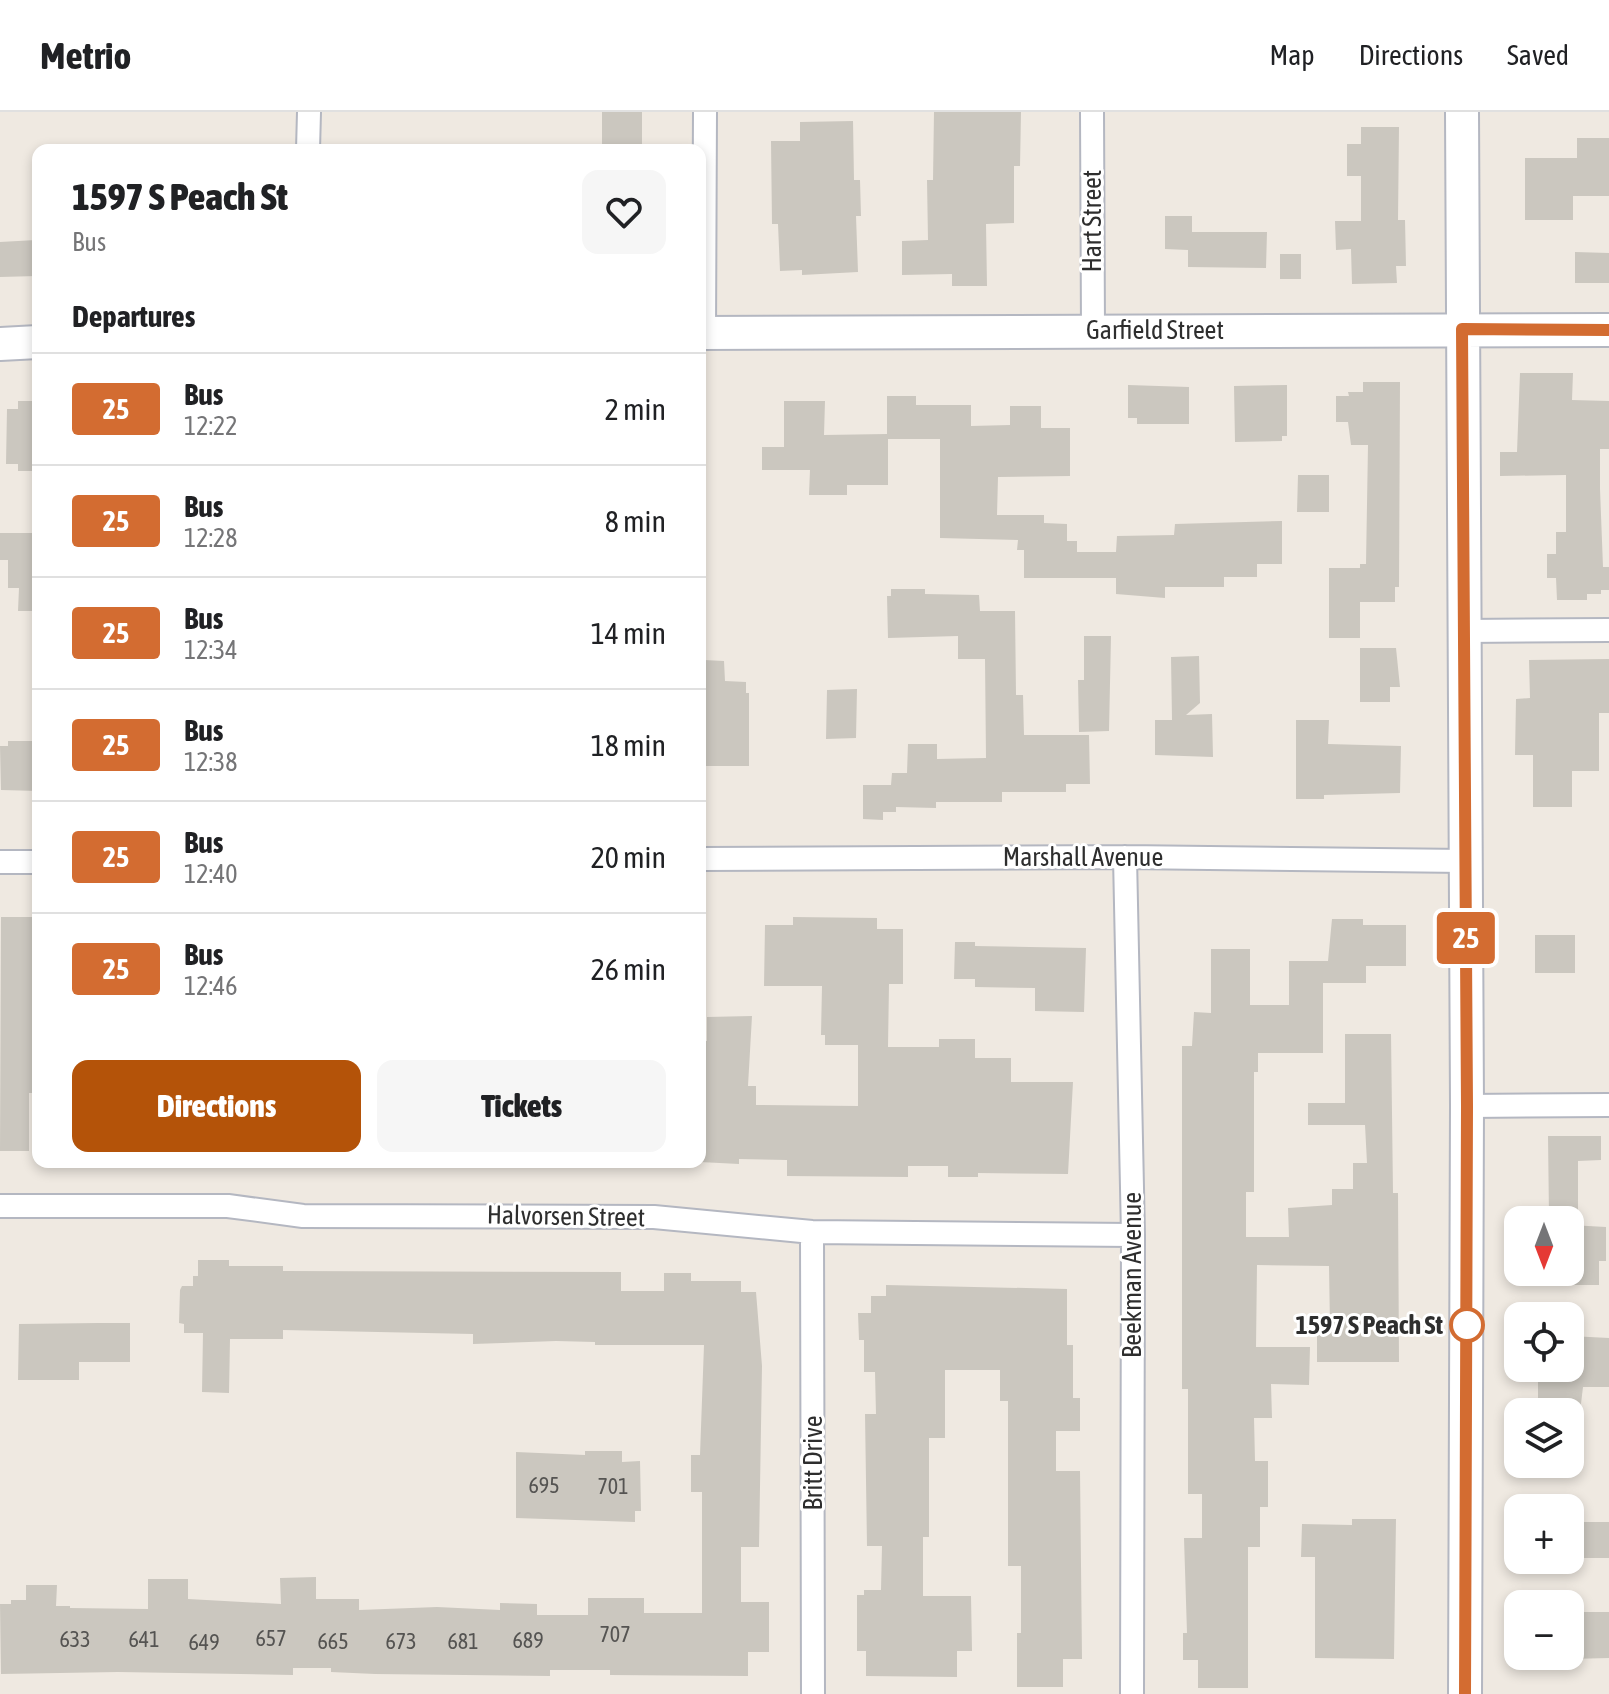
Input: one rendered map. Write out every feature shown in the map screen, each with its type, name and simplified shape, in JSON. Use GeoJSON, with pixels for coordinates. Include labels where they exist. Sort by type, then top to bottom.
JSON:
{"type":"FeatureCollection","features":[{"type":"Feature","properties":{"kind":"street"},"geometry":{"type":"LineString","coordinates":[[308,144],[309,112]]}},
{"type":"Feature","properties":{"kind":"street"},"geometry":{"type":"LineString","coordinates":[[705,112],[705,144]]}},
{"type":"Feature","properties":{"kind":"street","name":"Hart Street"},"geometry":{"type":"LineString","coordinates":[[1092,112],[1093,330]]}},
{"type":"Feature","properties":{"kind":"street"},"geometry":{"type":"LineString","coordinates":[[1462,112],[1467,1106],[1465,1694]]}},
{"type":"Feature","properties":{"kind":"street","name":"Garfield Street"},"geometry":{"type":"LineString","coordinates":[[706,333],[1609,330]]}},
{"type":"Feature","properties":{"kind":"street"},"geometry":{"type":"LineString","coordinates":[[0,344],[32,342]]}},
{"type":"Feature","properties":{"kind":"street"},"geometry":{"type":"LineString","coordinates":[[1464,631],[1609,630]]}},
{"type":"Feature","properties":{"kind":"street","name":"Marshall Avenue"},"geometry":{"type":"LineString","coordinates":[[706,859],[1125,857],[1465,861]]}},
{"type":"Feature","properties":{"kind":"street","name":"Beekman Avenue"},"geometry":{"type":"LineString","coordinates":[[1125,857],[1133,1235],[1132,1694]]}},
{"type":"Feature","properties":{"kind":"street"},"geometry":{"type":"LineString","coordinates":[[0,862],[32,862]]}},
{"type":"Feature","properties":{"kind":"street"},"geometry":{"type":"LineString","coordinates":[[1467,1106],[1609,1105]]}},
{"type":"Feature","properties":{"kind":"street","name":"Halvorsen Street"},"geometry":{"type":"LineString","coordinates":[[0,1206],[228,1206],[303,1216],[654,1217],[812,1232],[1133,1235]]}},
{"type":"Feature","properties":{"kind":"street","name":"Britt Drive"},"geometry":{"type":"LineString","coordinates":[[812,1232],[813,1694]]}},
{"type":"Feature","properties":{"kind":"building"},"geometry":{"type":"Polygon","coordinates":[[[602,112],[642,112],[642,144],[602,144],[602,112]]]}},
{"type":"Feature","properties":{"kind":"building"},"geometry":{"type":"Polygon","coordinates":[[[934,112],[1021,112],[1020,166],[1014,166],[1014,223],[986,224],[987,286],[952,286],[952,274],[902,275],[902,241],[928,240],[927,180],[933,180],[934,112]]]}},
{"type":"Feature","properties":{"kind":"building"},"geometry":{"type":"Polygon","coordinates":[[[853,121],[854,180],[860,180],[861,216],[856,216],[858,272],[802,275],[802,270],[780,271],[778,224],[772,224],[771,141],[800,141],[800,122],[853,121]]]}},
{"type":"Feature","properties":{"kind":"building"},"geometry":{"type":"Polygon","coordinates":[[[1361,127],[1399,127],[1398,220],[1405,220],[1406,266],[1396,266],[1397,283],[1352,284],[1351,249],[1336,250],[1335,221],[1361,221],[1361,176],[1347,176],[1347,144],[1361,144],[1361,127]]]}},
{"type":"Feature","properties":{"kind":"building"},"geometry":{"type":"Polygon","coordinates":[[[1577,138],[1609,138],[1609,196],[1573,196],[1573,220],[1525,220],[1525,158],[1577,158],[1577,138]]]}},
{"type":"Feature","properties":{"kind":"building"},"geometry":{"type":"Polygon","coordinates":[[[1165,216],[1192,216],[1192,232],[1267,232],[1266,268],[1188,267],[1188,250],[1165,249],[1165,216]]]}},
{"type":"Feature","properties":{"kind":"building"},"geometry":{"type":"Polygon","coordinates":[[[32,240],[32,276],[0,277],[0,242],[32,240]]]}},
{"type":"Feature","properties":{"kind":"building"},"geometry":{"type":"Polygon","coordinates":[[[1575,252],[1609,253],[1609,283],[1575,283],[1575,252]]]}},
{"type":"Feature","properties":{"kind":"building"},"geometry":{"type":"Polygon","coordinates":[[[1280,254],[1301,254],[1301,279],[1280,279],[1280,254]]]}},
{"type":"Feature","properties":{"kind":"building"},"geometry":{"type":"Polygon","coordinates":[[[1520,373],[1573,373],[1572,400],[1609,401],[1609,449],[1600,449],[1600,489],[1603,567],[1609,567],[1609,590],[1601,590],[1601,594],[1587,594],[1587,600],[1557,600],[1556,578],[1547,578],[1547,554],[1556,554],[1556,532],[1566,532],[1566,475],[1500,476],[1500,452],[1517,452],[1520,373]]]}},
{"type":"Feature","properties":{"kind":"building"},"geometry":{"type":"Polygon","coordinates":[[[1363,382],[1400,382],[1399,587],[1395,587],[1395,602],[1360,602],[1360,638],[1329,638],[1329,568],[1360,568],[1360,564],[1366,564],[1368,445],[1351,445],[1348,422],[1336,422],[1336,396],[1363,392],[1363,382]]]}},
{"type":"Feature","properties":{"kind":"building"},"geometry":{"type":"Polygon","coordinates":[[[1128,385],[1189,387],[1189,424],[1137,424],[1137,418],[1128,418],[1128,385]]]}},
{"type":"Feature","properties":{"kind":"building"},"geometry":{"type":"Polygon","coordinates":[[[1287,385],[1287,436],[1282,436],[1282,441],[1235,442],[1234,386],[1287,385]]]}},
{"type":"Feature","properties":{"kind":"building"},"geometry":{"type":"Polygon","coordinates":[[[887,396],[916,396],[916,405],[971,405],[971,426],[1010,425],[1010,406],[1041,406],[1041,428],[1070,428],[1070,476],[998,477],[997,515],[1044,515],[1044,523],[1067,524],[1067,541],[1077,541],[1077,552],[1116,552],[1117,536],[1174,535],[1175,524],[1282,521],[1282,564],[1257,564],[1257,577],[1224,577],[1224,587],[1165,587],[1165,598],[1116,594],[1116,578],[1024,578],[1024,550],[1017,550],[1018,540],[940,538],[940,439],[888,439],[888,485],[847,485],[847,495],[809,495],[810,470],[762,470],[762,447],[784,447],[784,401],[825,401],[824,435],[887,434],[887,396]]]}},
{"type":"Feature","properties":{"kind":"building"},"geometry":{"type":"Polygon","coordinates":[[[18,401],[32,401],[32,471],[18,471],[18,464],[6,464],[7,409],[18,409],[18,401]]]}},
{"type":"Feature","properties":{"kind":"building"},"geometry":{"type":"Polygon","coordinates":[[[1298,475],[1329,475],[1329,512],[1297,512],[1298,475]]]}},
{"type":"Feature","properties":{"kind":"building"},"geometry":{"type":"Polygon","coordinates":[[[0,533],[32,533],[32,611],[18,611],[19,588],[8,588],[8,560],[0,560],[0,533]]]}},
{"type":"Feature","properties":{"kind":"building"},"geometry":{"type":"Polygon","coordinates":[[[891,589],[925,589],[925,594],[979,595],[980,611],[1015,611],[1016,695],[1023,695],[1024,735],[1089,735],[1090,784],[1066,784],[1066,792],[1002,792],[1002,802],[936,802],[936,808],[896,807],[896,812],[883,812],[883,820],[863,819],[863,785],[891,785],[892,773],[907,773],[908,744],[937,744],[937,759],[986,758],[985,659],[958,659],[958,636],[888,638],[887,596],[891,596],[891,589]]]}},
{"type":"Feature","properties":{"kind":"building"},"geometry":{"type":"Polygon","coordinates":[[[1084,636],[1111,636],[1109,731],[1079,732],[1078,680],[1084,680],[1084,636]]]}},
{"type":"Feature","properties":{"kind":"building"},"geometry":{"type":"Polygon","coordinates":[[[1360,648],[1396,648],[1400,687],[1390,687],[1390,702],[1360,702],[1360,648]]]}},
{"type":"Feature","properties":{"kind":"building"},"geometry":{"type":"Polygon","coordinates":[[[1199,656],[1200,703],[1186,715],[1212,714],[1213,757],[1155,755],[1155,720],[1172,720],[1171,657],[1199,656]]]}},
{"type":"Feature","properties":{"kind":"building"},"geometry":{"type":"Polygon","coordinates":[[[1609,659],[1609,713],[1599,713],[1599,771],[1572,771],[1572,807],[1533,807],[1533,755],[1515,755],[1516,699],[1530,698],[1529,660],[1609,659]]]}},
{"type":"Feature","properties":{"kind":"building"},"geometry":{"type":"Polygon","coordinates":[[[706,660],[724,661],[725,681],[746,682],[746,693],[749,693],[749,766],[706,766],[706,660]]]}},
{"type":"Feature","properties":{"kind":"building"},"geometry":{"type":"Polygon","coordinates":[[[857,689],[856,738],[826,739],[827,690],[857,689]]]}},
{"type":"Feature","properties":{"kind":"building"},"geometry":{"type":"Polygon","coordinates":[[[1296,720],[1329,720],[1328,744],[1401,746],[1400,793],[1296,799],[1296,720]]]}},
{"type":"Feature","properties":{"kind":"building"},"geometry":{"type":"Polygon","coordinates":[[[8,741],[32,741],[32,791],[1,790],[0,746],[8,746],[8,741]]]}},
{"type":"Feature","properties":{"kind":"building"},"geometry":{"type":"Polygon","coordinates":[[[1,917],[32,917],[29,1151],[0,1151],[1,917]]]}},
{"type":"Feature","properties":{"kind":"building"},"geometry":{"type":"Polygon","coordinates":[[[793,917],[877,918],[877,929],[903,929],[903,984],[889,984],[888,1047],[939,1047],[939,1039],[975,1039],[975,1058],[1011,1058],[1011,1082],[1073,1082],[1068,1174],[978,1173],[978,1177],[948,1177],[948,1166],[908,1166],[908,1177],[787,1176],[787,1160],[739,1159],[739,1164],[706,1162],[707,1017],[752,1016],[748,1086],[756,1086],[756,1105],[858,1106],[858,1045],[825,1045],[825,1035],[821,1035],[822,986],[764,986],[765,925],[793,925],[793,917]]]}},
{"type":"Feature","properties":{"kind":"building"},"geometry":{"type":"Polygon","coordinates":[[[1332,919],[1363,919],[1363,925],[1406,925],[1406,966],[1366,966],[1366,983],[1323,983],[1323,1053],[1258,1053],[1258,1072],[1254,1072],[1254,1192],[1246,1192],[1246,1237],[1289,1237],[1288,1208],[1332,1205],[1332,1189],[1353,1189],[1353,1163],[1367,1163],[1365,1125],[1308,1125],[1308,1103],[1345,1103],[1345,1034],[1391,1034],[1393,1193],[1398,1193],[1399,1362],[1317,1362],[1317,1326],[1330,1326],[1329,1266],[1257,1265],[1256,1347],[1310,1347],[1309,1385],[1271,1384],[1272,1418],[1254,1418],[1255,1461],[1268,1461],[1268,1507],[1260,1507],[1260,1547],[1248,1547],[1248,1688],[1198,1688],[1198,1660],[1183,1660],[1183,1633],[1187,1633],[1184,1538],[1202,1538],[1202,1494],[1188,1494],[1188,1389],[1182,1389],[1182,1046],[1192,1046],[1194,1012],[1211,1013],[1211,949],[1250,949],[1250,1005],[1289,1005],[1289,961],[1328,961],[1332,919]]]}},
{"type":"Feature","properties":{"kind":"building"},"geometry":{"type":"Polygon","coordinates":[[[1535,935],[1575,935],[1575,973],[1535,973],[1535,935]]]}},
{"type":"Feature","properties":{"kind":"building"},"geometry":{"type":"Polygon","coordinates":[[[955,942],[975,942],[975,946],[1086,948],[1084,1012],[1035,1011],[1035,988],[975,987],[975,979],[954,979],[955,942]]]}},
{"type":"Feature","properties":{"kind":"building"},"geometry":{"type":"Polygon","coordinates":[[[1548,1136],[1601,1136],[1601,1160],[1578,1161],[1578,1206],[1549,1206],[1548,1136]]]}},
{"type":"Feature","properties":{"kind":"building"},"geometry":{"type":"Polygon","coordinates":[[[1584,1226],[1606,1227],[1606,1261],[1599,1261],[1599,1285],[1584,1285],[1584,1226]]]}},
{"type":"Feature","properties":{"kind":"building"},"geometry":{"type":"Polygon","coordinates":[[[198,1260],[229,1260],[229,1266],[283,1266],[283,1271],[621,1272],[621,1291],[664,1291],[664,1273],[691,1273],[691,1281],[741,1281],[741,1292],[756,1292],[762,1366],[759,1547],[741,1547],[741,1602],[769,1602],[769,1652],[748,1652],[748,1676],[610,1675],[610,1670],[550,1670],[550,1676],[375,1674],[331,1672],[331,1668],[293,1668],[293,1675],[118,1672],[1,1674],[0,1604],[26,1600],[26,1585],[57,1585],[56,1606],[70,1608],[148,1609],[148,1579],[188,1579],[188,1599],[281,1604],[280,1578],[316,1577],[316,1599],[359,1599],[359,1610],[437,1607],[500,1610],[500,1603],[537,1604],[537,1615],[588,1615],[588,1598],[644,1598],[644,1613],[702,1613],[702,1492],[691,1492],[691,1455],[700,1455],[704,1345],[595,1345],[595,1342],[556,1341],[473,1344],[473,1334],[283,1330],[283,1339],[230,1339],[229,1393],[202,1392],[203,1333],[184,1333],[184,1324],[179,1323],[180,1290],[182,1286],[193,1286],[193,1276],[198,1276],[198,1260]]]}},
{"type":"Feature","properties":{"kind":"building"},"geometry":{"type":"Polygon","coordinates":[[[886,1285],[1067,1289],[1067,1345],[1073,1345],[1073,1398],[1080,1398],[1080,1431],[1056,1431],[1056,1471],[1080,1471],[1082,1659],[1063,1659],[1063,1687],[1017,1687],[1021,1566],[1008,1566],[1008,1401],[1000,1401],[1000,1370],[945,1370],[945,1438],[929,1438],[929,1537],[923,1537],[923,1596],[971,1596],[972,1651],[957,1651],[957,1677],[866,1676],[866,1651],[857,1651],[857,1595],[864,1595],[864,1590],[881,1590],[882,1546],[867,1546],[865,1414],[876,1414],[875,1372],[864,1372],[864,1340],[859,1340],[858,1313],[871,1313],[871,1296],[886,1296],[886,1285]]]}},
{"type":"Feature","properties":{"kind":"building"},"geometry":{"type":"Polygon","coordinates":[[[130,1323],[130,1362],[79,1362],[79,1380],[18,1380],[19,1324],[130,1323]]]}},
{"type":"Feature","properties":{"kind":"building"},"geometry":{"type":"Polygon","coordinates":[[[1584,1337],[1609,1338],[1609,1387],[1583,1387],[1582,1398],[1538,1398],[1538,1382],[1584,1382],[1584,1337]]]}},
{"type":"Feature","properties":{"kind":"building"},"geometry":{"type":"Polygon","coordinates":[[[585,1451],[622,1451],[622,1462],[640,1461],[641,1511],[635,1511],[635,1522],[516,1518],[516,1452],[585,1455],[585,1451]]]}},
{"type":"Feature","properties":{"kind":"building"},"geometry":{"type":"Polygon","coordinates":[[[1352,1519],[1396,1519],[1394,1659],[1315,1658],[1315,1557],[1301,1557],[1302,1524],[1352,1525],[1352,1519]]]}},
{"type":"Feature","properties":{"kind":"building"},"geometry":{"type":"Polygon","coordinates":[[[1584,1522],[1609,1522],[1609,1558],[1584,1558],[1584,1522]]]}},
{"type":"Feature","properties":{"kind":"building"},"geometry":{"type":"Polygon","coordinates":[[[1584,1612],[1609,1612],[1609,1658],[1584,1659],[1584,1612]]]}},
{"type":"Feature","properties":{"kind":"bus line","name":"25"},"geometry":{"type":"LineString","coordinates":[[1465,1694],[1467,1106],[1462,329],[1609,330]]}},
{"type":"Feature","properties":{"kind":"place","name":"1597 S Peach St"},"geometry":{"type":"Point","coordinates":[1467,1325]}}]}
